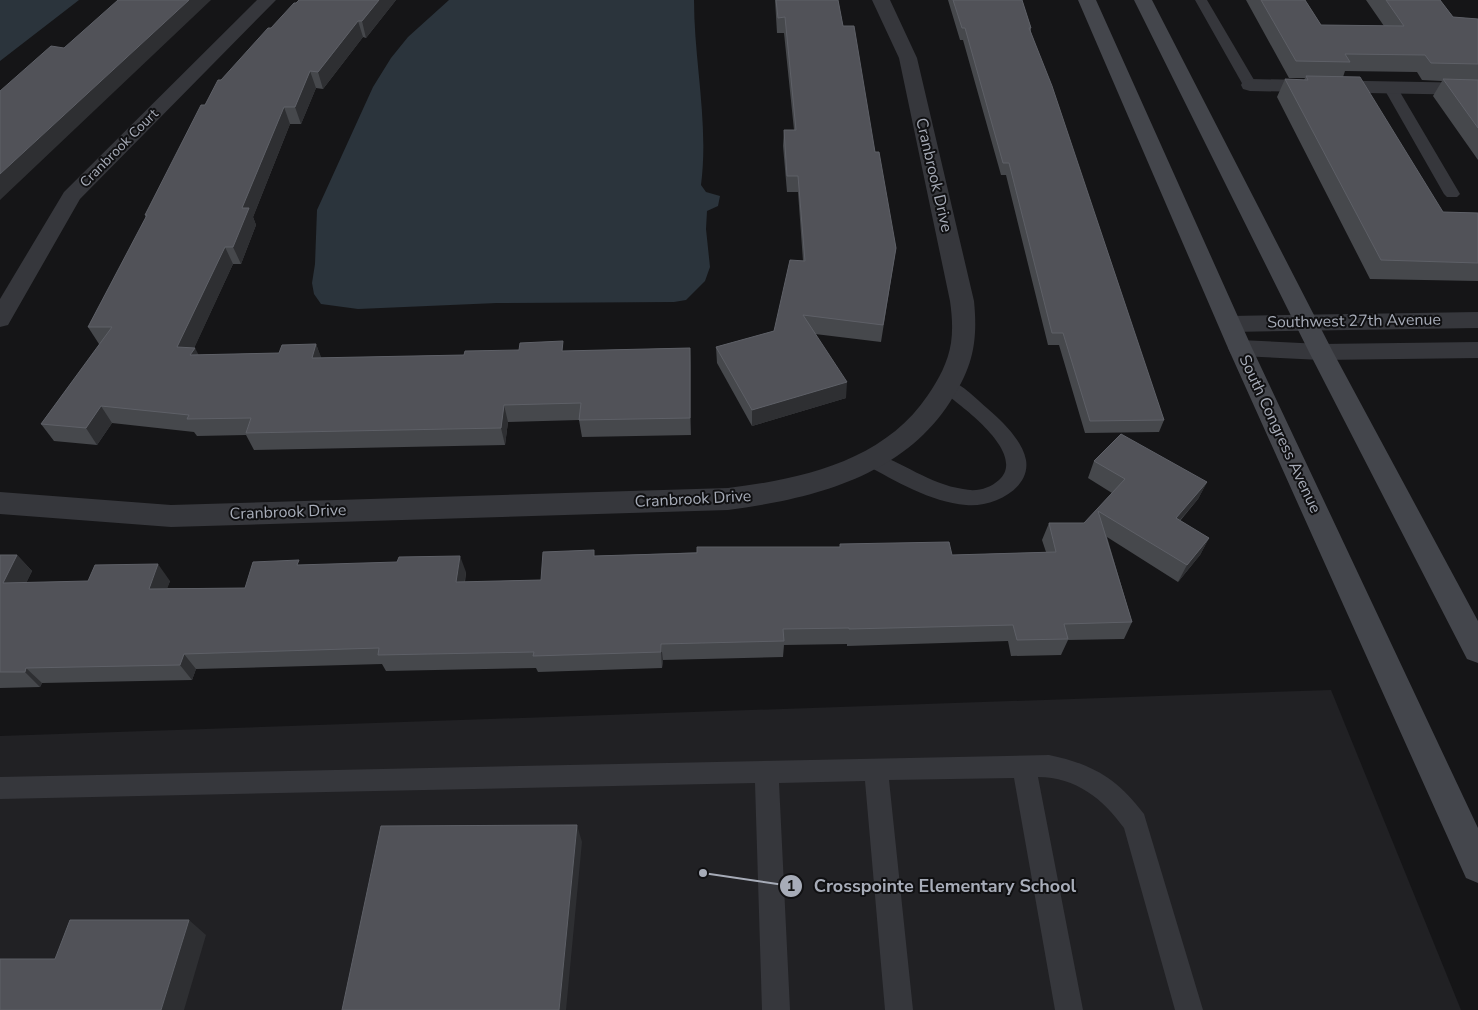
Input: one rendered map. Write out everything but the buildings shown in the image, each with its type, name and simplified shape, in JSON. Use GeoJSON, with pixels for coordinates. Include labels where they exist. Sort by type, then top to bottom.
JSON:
{"type":"FeatureCollection","features":[{"type":"Feature","properties":{"kind":"main road","name":"South Congress Avenue"},"geometry":{"type":"LineString","coordinates":[[1087,0],[1240,348],[1478,866]]}},
{"type":"Feature","properties":{"kind":"main road"},"geometry":{"type":"LineString","coordinates":[[1143,0],[1193,96],[1320,352],[1478,650]]}},
{"type":"Feature","properties":{"kind":"street","name":"Cranbrook Court"},"geometry":{"type":"LineString","coordinates":[[0,318],[71,196],[267,0]]}},
{"type":"Feature","properties":{"kind":"street","name":"Cranbrook Drive"},"geometry":{"type":"LineString","coordinates":[[0,503],[171,516],[728,500],[767,495],[819,482],[871,459],[894,445],[930,413],[948,386],[956,369],[964,336],[962,301],[908,58],[881,0]]}},
{"type":"Feature","properties":{"kind":"street"},"geometry":{"type":"LineString","coordinates":[[1250,85],[1478,89]]}},
{"type":"Feature","properties":{"kind":"street","name":"Southwest 27th Avenue"},"geometry":{"type":"LineString","coordinates":[[1230,324],[1478,320]]}},
{"type":"Feature","properties":{"kind":"street","name":"Southwest 27th Avenue"},"geometry":{"type":"LineString","coordinates":[[1240,348],[1320,352],[1478,350]]}},
{"type":"Feature","properties":{"kind":"lane"},"geometry":{"type":"LineString","coordinates":[[1201,0],[1250,85]]}},
{"type":"Feature","properties":{"kind":"lane"},"geometry":{"type":"LineString","coordinates":[[1390,87],[1452,194]]}},
{"type":"Feature","properties":{"kind":"lane"},"geometry":{"type":"LineString","coordinates":[[871,459],[924,486],[963,497],[984,498],[1010,482],[1014,473],[1015,453],[997,428],[948,386]]}},
{"type":"Feature","properties":{"kind":"lane"},"geometry":{"type":"LineString","coordinates":[[1024,766],[1069,1010]]}},
{"type":"Feature","properties":{"kind":"lane"},"geometry":{"type":"LineString","coordinates":[[0,788],[1049,766],[1074,771],[1098,783],[1119,800],[1135,822],[1189,1010]]}},
{"type":"Feature","properties":{"kind":"lane"},"geometry":{"type":"LineString","coordinates":[[876,771],[899,1010]]}},
{"type":"Feature","properties":{"kind":"lane"},"geometry":{"type":"LineString","coordinates":[[767,773],[776,1010]]}},
{"type":"Feature","properties":{"kind":"shaded area"},"geometry":{"type":"Polygon","coordinates":[[[0,0],[79,0],[0,61],[0,0]]]}},
{"type":"Feature","properties":{"kind":"shaded area"},"geometry":{"type":"Polygon","coordinates":[[[449,0],[694,0],[703,139],[701,185],[706,192],[720,196],[718,206],[707,211],[706,229],[710,267],[705,281],[686,300],[674,302],[497,303],[358,309],[321,304],[314,294],[312,283],[315,264],[317,210],[373,87],[391,58],[408,37],[449,0]]]}},
{"type":"Feature","properties":{"kind":"shaded area"},"geometry":{"type":"Polygon","coordinates":[[[1331,690],[1461,1010],[0,1010],[0,736],[1331,690]]]}},
{"type":"Feature","properties":{"kind":"place","name":"Crosspointe Elementary School"},"geometry":{"type":"Point","coordinates":[703,873]}}]}
